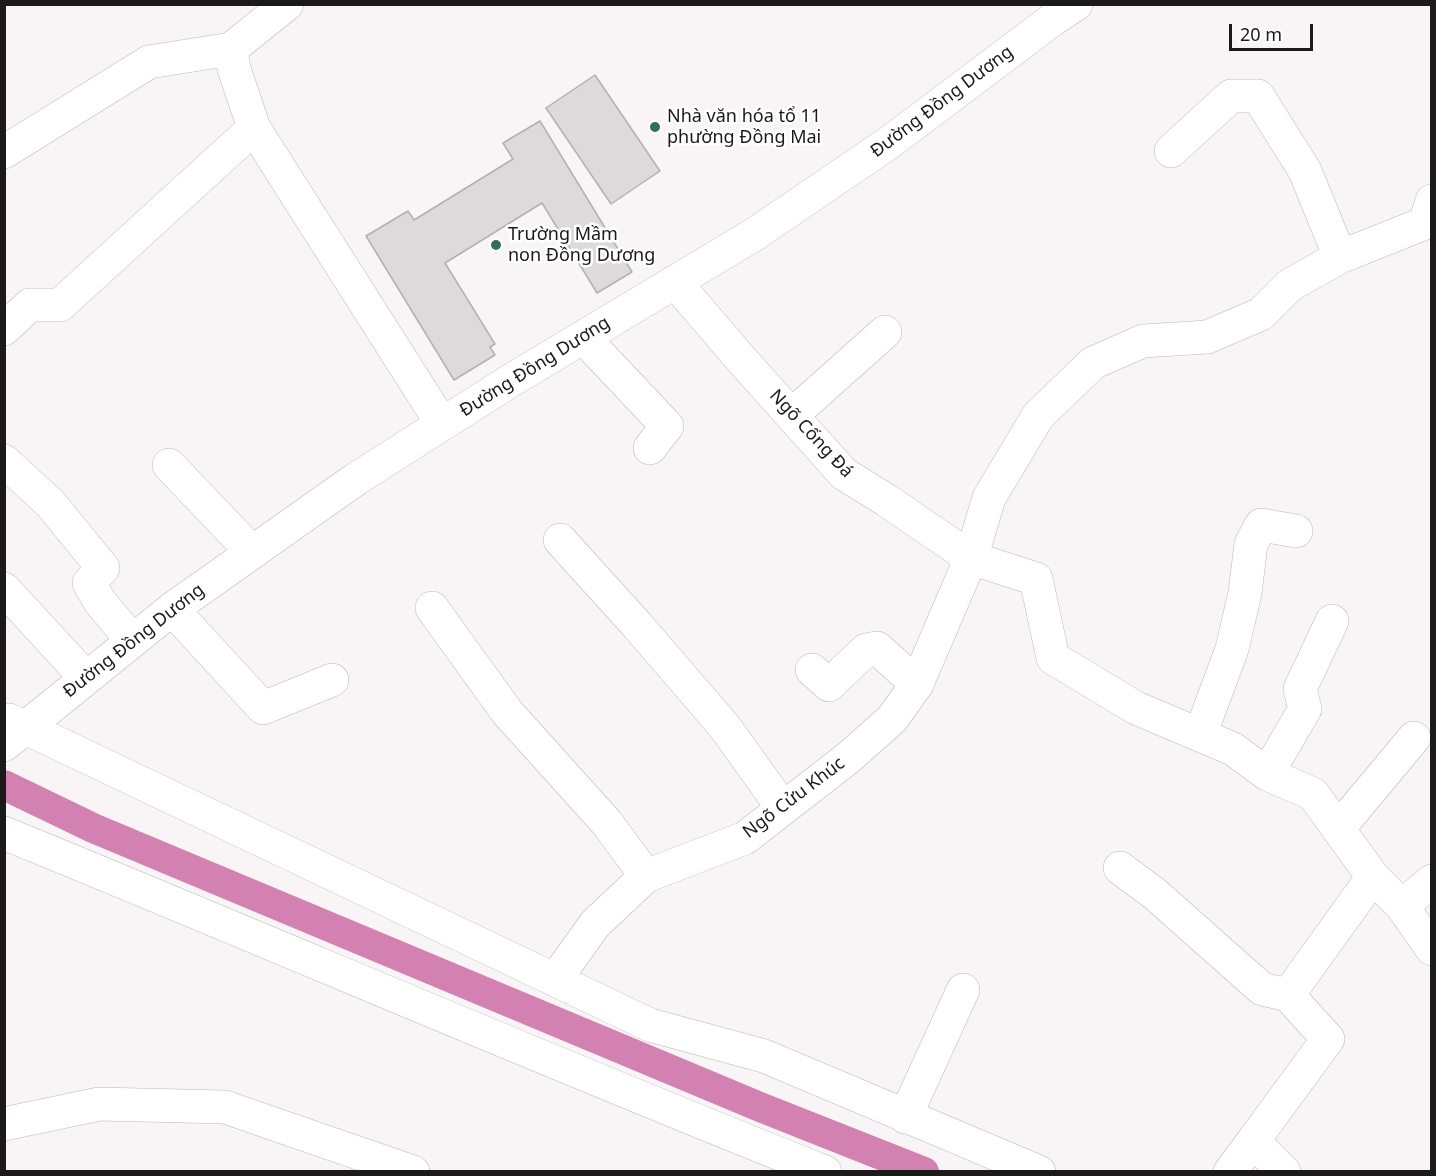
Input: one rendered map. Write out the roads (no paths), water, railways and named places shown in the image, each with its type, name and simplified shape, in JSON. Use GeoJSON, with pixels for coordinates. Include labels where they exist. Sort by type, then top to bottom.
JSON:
{"type":"FeatureCollection","features":[{"type":"Feature","properties":{"kind":"street"},"geometry":{"type":"LineString","coordinates":[[7,145],[149,62],[231,49],[287,4]]}},
{"type":"Feature","properties":{"kind":"street","name":"Đường Đồng Dương"},"geometry":{"type":"LineString","coordinates":[[11,730],[86,678],[171,609],[356,479],[583,337],[755,234],[890,142],[1076,4]]}},
{"type":"Feature","properties":{"kind":"street"},"geometry":{"type":"LineString","coordinates":[[231,49],[234,69],[254,128],[442,424]]}},
{"type":"Feature","properties":{"kind":"street"},"geometry":{"type":"LineString","coordinates":[[1171,151],[1231,96],[1258,96],[1305,171],[1340,257]]}},
{"type":"Feature","properties":{"kind":"street"},"geometry":{"type":"LineString","coordinates":[[4,329],[30,305],[60,305],[254,128]]}},
{"type":"Feature","properties":{"kind":"street","name":"Ngõ Cửu Khúc"},"geometry":{"type":"LineString","coordinates":[[555,980],[596,924],[646,876],[745,838],[848,758],[892,719],[918,684],[971,558],[990,498],[1038,416],[1093,363],[1143,341],[1207,337],[1261,314],[1290,285],[1340,257],[1425,223],[1431,201]]}},
{"type":"Feature","properties":{"kind":"street","name":"Ngõ Cống Đá"},"geometry":{"type":"LineString","coordinates":[[675,282],[741,360],[844,474],[971,558],[1036,579],[1053,658],[1136,708],[1200,735]]}},
{"type":"Feature","properties":{"kind":"street"},"geometry":{"type":"LineString","coordinates":[[792,415],[885,332]]}},
{"type":"Feature","properties":{"kind":"street"},"geometry":{"type":"LineString","coordinates":[[583,337],[668,426],[650,448]]}},
{"type":"Feature","properties":{"kind":"street"},"geometry":{"type":"LineString","coordinates":[[4,461],[50,503],[103,568],[89,583],[100,602],[132,640]]}},
{"type":"Feature","properties":{"kind":"street"},"geometry":{"type":"LineString","coordinates":[[170,465],[252,552]]}},
{"type":"Feature","properties":{"kind":"street"},"geometry":{"type":"LineString","coordinates":[[1296,531],[1261,525],[1251,544],[1245,593],[1232,649],[1200,735],[1233,749],[1267,774],[1313,794],[1373,877],[1402,906],[1431,949]]}},
{"type":"Feature","properties":{"kind":"street"},"geometry":{"type":"LineString","coordinates":[[560,540],[724,726],[783,808]]}},
{"type":"Feature","properties":{"kind":"street"},"geometry":{"type":"LineString","coordinates":[[4,590],[86,678]]}},
{"type":"Feature","properties":{"kind":"street"},"geometry":{"type":"LineString","coordinates":[[432,608],[507,712],[607,823],[646,876]]}},
{"type":"Feature","properties":{"kind":"street"},"geometry":{"type":"LineString","coordinates":[[171,609],[263,708],[332,680]]}},
{"type":"Feature","properties":{"kind":"street"},"geometry":{"type":"LineString","coordinates":[[1267,774],[1305,709],[1300,689],[1332,621]]}},
{"type":"Feature","properties":{"kind":"street"},"geometry":{"type":"LineString","coordinates":[[812,670],[829,685],[866,650],[877,648],[918,684]]}},
{"type":"Feature","properties":{"kind":"street"},"geometry":{"type":"LineString","coordinates":[[11,730],[650,1024],[764,1056],[1039,1172]]}},
{"type":"Feature","properties":{"kind":"street"},"geometry":{"type":"LineString","coordinates":[[1338,829],[1414,738]]}},
{"type":"Feature","properties":{"kind":"street"},"geometry":{"type":"LineString","coordinates":[[4,832],[631,1095],[825,1172]]}},
{"type":"Feature","properties":{"kind":"street"},"geometry":{"type":"LineString","coordinates":[[1120,868],[1155,894],[1262,989],[1288,995],[1328,1038],[1230,1172]]}},
{"type":"Feature","properties":{"kind":"street"},"geometry":{"type":"LineString","coordinates":[[1288,995],[1373,877]]}},
{"type":"Feature","properties":{"kind":"street"},"geometry":{"type":"LineString","coordinates":[[1402,906],[1431,881]]}},
{"type":"Feature","properties":{"kind":"street"},"geometry":{"type":"LineString","coordinates":[[905,1116],[963,990]]}},
{"type":"Feature","properties":{"kind":"street"},"geometry":{"type":"LineString","coordinates":[[4,1124],[99,1104],[225,1107],[413,1172]]}},
{"type":"Feature","properties":{"kind":"street"},"geometry":{"type":"LineString","coordinates":[[1253,1142],[1284,1172]]}},
{"type":"Feature","properties":{"kind":"waterway"},"geometry":{"type":"LineString","coordinates":[[4,785],[93,828],[760,1107],[924,1172]]}},
{"type":"Feature","properties":{"kind":"place","name":"Nhà văn hóa tổ 11 phường Đồng Mai"},"geometry":{"type":"Point","coordinates":[655,127]}},
{"type":"Feature","properties":{"kind":"place","name":"Trường Mầm non Đồng Dương"},"geometry":{"type":"Point","coordinates":[496,245]}}]}
